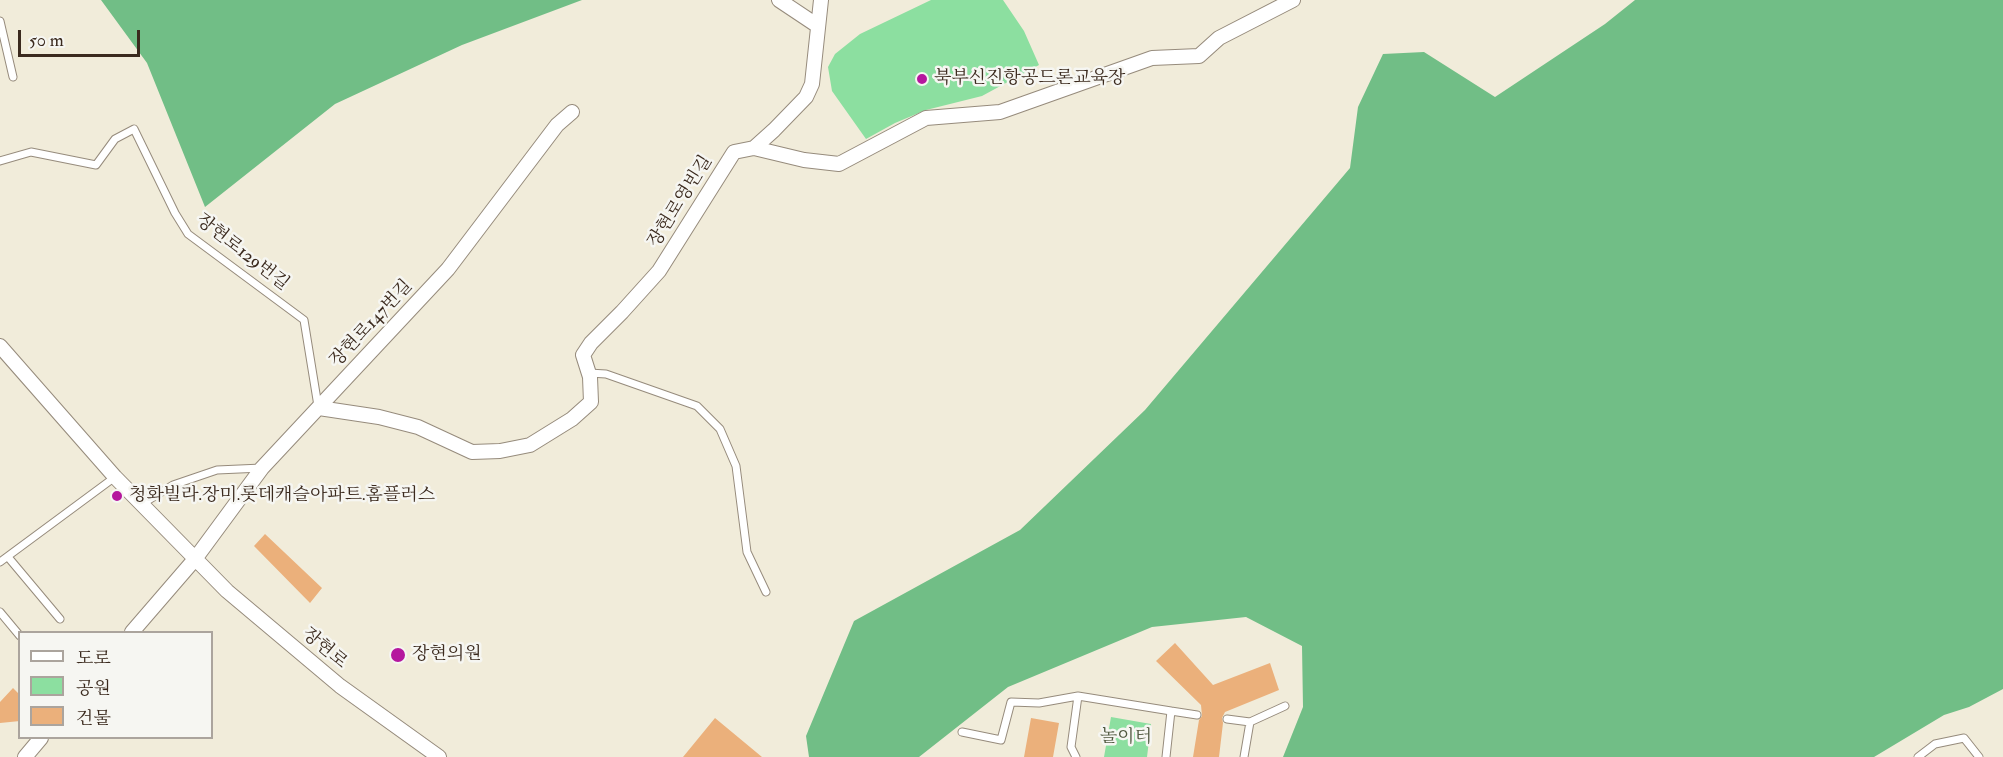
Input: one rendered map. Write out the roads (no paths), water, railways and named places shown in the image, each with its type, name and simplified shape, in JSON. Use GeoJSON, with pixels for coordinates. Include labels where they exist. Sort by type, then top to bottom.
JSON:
{"type":"FeatureCollection","features":[{"type":"Feature","properties":{"kind":"street"},"geometry":{"type":"LineString","coordinates":[[779,0],[818,26]]}},
{"type":"Feature","properties":{"kind":"street"},"geometry":{"type":"LineString","coordinates":[[754,148],[806,97],[812,84],[821,0]]}},
{"type":"Feature","properties":{"kind":"street"},"geometry":{"type":"LineString","coordinates":[[754,148],[804,160],[838,164],[926,118],[1000,111],[1152,58],[1199,56],[1219,38],[1293,0]]}},
{"type":"Feature","properties":{"kind":"street","name":"장현로147번길"},"geometry":{"type":"LineString","coordinates":[[195,559],[262,468],[448,269],[557,125],[572,112]]}},
{"type":"Feature","properties":{"kind":"street","name":"장현로영빈길"},"geometry":{"type":"LineString","coordinates":[[319,408],[379,417],[418,427],[471,452],[500,451],[530,445],[572,419],[591,402],[589,373],[583,355],[591,343],[660,271],[734,152],[754,148]]}},
{"type":"Feature","properties":{"kind":"street","name":"장현로"},"geometry":{"type":"LineString","coordinates":[[0,346],[115,477],[227,591],[340,686],[439,757]]}},
{"type":"Feature","properties":{"kind":"street"},"geometry":{"type":"LineString","coordinates":[[134,631],[195,559]]}},
{"type":"Feature","properties":{"kind":"street"},"geometry":{"type":"LineString","coordinates":[[25,757],[40,739]]}},
{"type":"Feature","properties":{"kind":"lane"},"geometry":{"type":"LineString","coordinates":[[0,21],[13,77]]}},
{"type":"Feature","properties":{"kind":"lane","name":"장현로129번길"},"geometry":{"type":"LineString","coordinates":[[0,161],[31,152],[96,165],[115,139],[134,129],[175,213],[188,234],[304,320],[319,408]]}},
{"type":"Feature","properties":{"kind":"lane"},"geometry":{"type":"LineString","coordinates":[[589,373],[606,375],[696,406],[720,429],[736,466],[747,552],[766,592]]}},
{"type":"Feature","properties":{"kind":"lane"},"geometry":{"type":"LineString","coordinates":[[142,504],[173,485],[217,470],[262,468]]}},
{"type":"Feature","properties":{"kind":"lane"},"geometry":{"type":"LineString","coordinates":[[0,562],[115,477]]}},
{"type":"Feature","properties":{"kind":"lane"},"geometry":{"type":"LineString","coordinates":[[8,557],[60,619]]}},
{"type":"Feature","properties":{"kind":"lane"},"geometry":{"type":"LineString","coordinates":[[0,612],[18,634]]}},
{"type":"Feature","properties":{"kind":"lane"},"geometry":{"type":"LineString","coordinates":[[1076,757],[1071,747],[1078,696]]}},
{"type":"Feature","properties":{"kind":"lane"},"geometry":{"type":"LineString","coordinates":[[962,732],[1001,740],[1011,702],[1039,703],[1078,696],[1197,715]]}},
{"type":"Feature","properties":{"kind":"lane"},"geometry":{"type":"LineString","coordinates":[[1227,719],[1250,722],[1284,706]]}},
{"type":"Feature","properties":{"kind":"lane"},"geometry":{"type":"LineString","coordinates":[[1166,757],[1171,711]]}},
{"type":"Feature","properties":{"kind":"lane"},"geometry":{"type":"LineString","coordinates":[[1244,757],[1250,722]]}},
{"type":"Feature","properties":{"kind":"lane"},"geometry":{"type":"LineString","coordinates":[[1918,757],[1935,744],[1964,738],[1979,757]]}},
{"type":"Feature","properties":{"kind":"place","name":"북부신진항공드론교육장"},"geometry":{"type":"Point","coordinates":[922,79]}},
{"type":"Feature","properties":{"kind":"place","name":"청화빌라.장미.롯데캐슬아파트.홈플러스"},"geometry":{"type":"Point","coordinates":[117,496]}},
{"type":"Feature","properties":{"kind":"place","name":"장현의원"},"geometry":{"type":"Point","coordinates":[398,655]}},
{"type":"Feature","properties":{"kind":"park label","name":"놀이터"},"geometry":{"type":"Point","coordinates":[1126,738]}}]}
